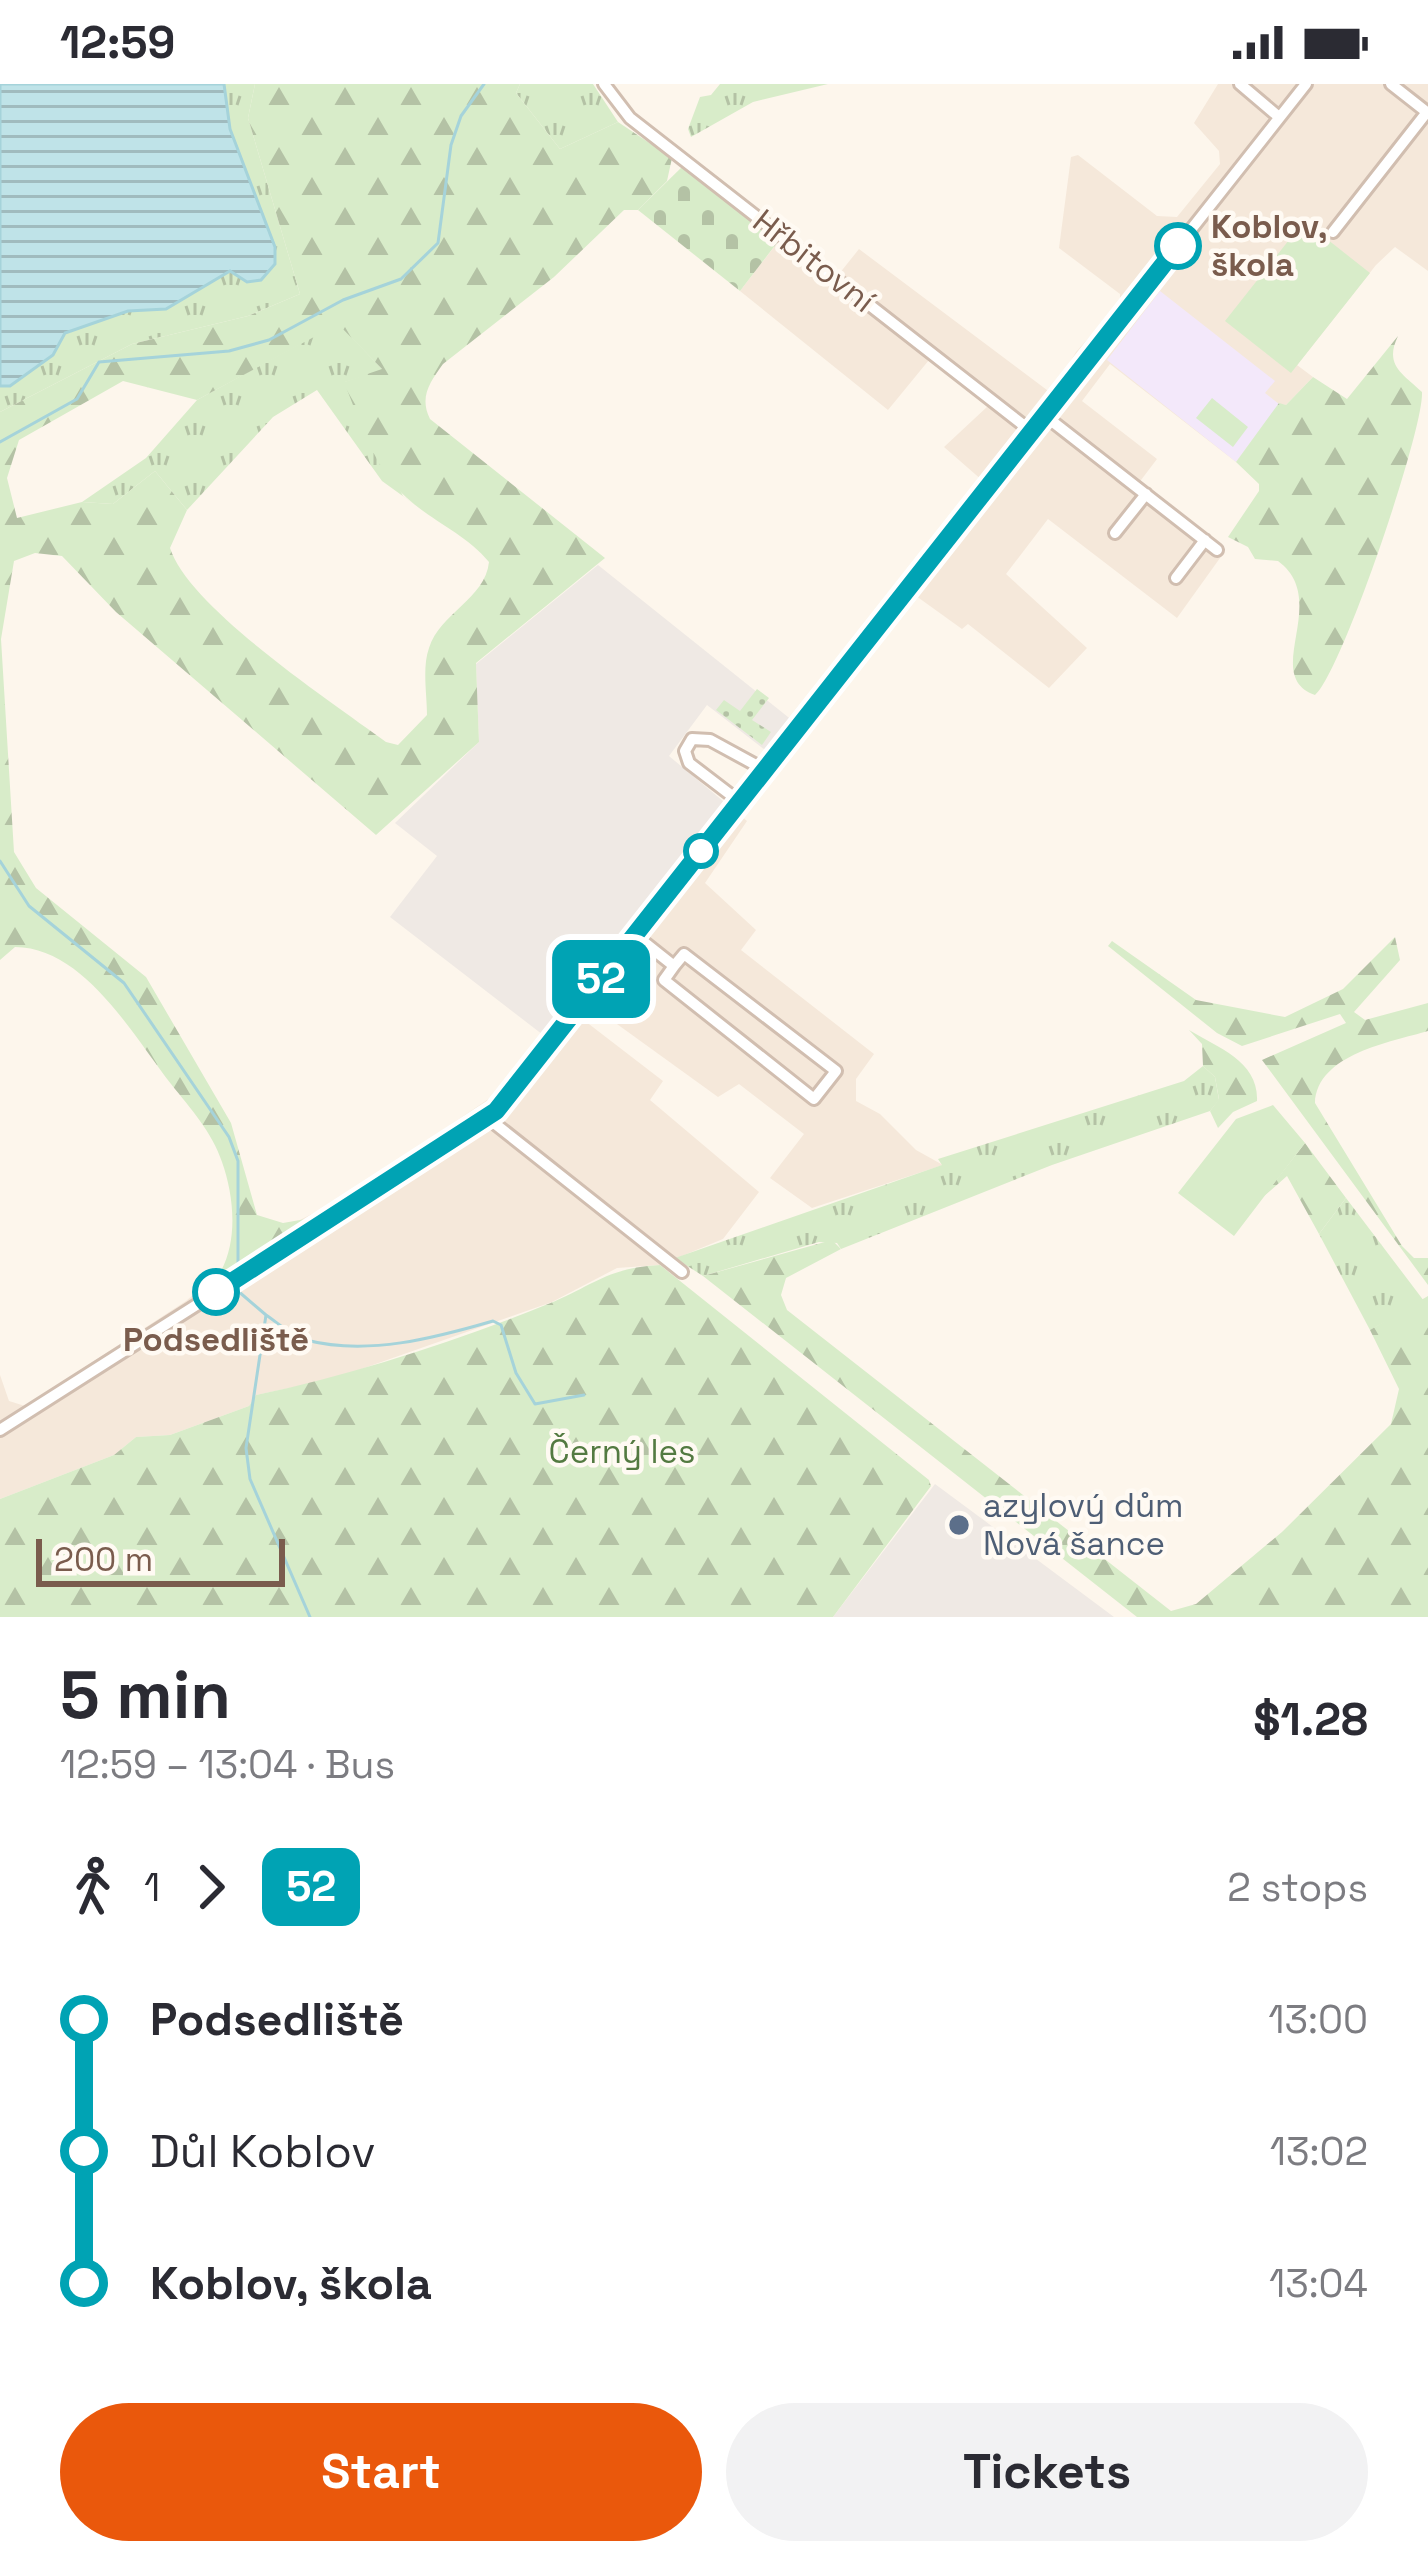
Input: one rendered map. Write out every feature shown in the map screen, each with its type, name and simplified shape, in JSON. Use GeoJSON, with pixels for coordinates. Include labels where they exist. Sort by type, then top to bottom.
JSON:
{"type":"FeatureCollection","features":[{"type":"Feature","properties":{"kind":"street","name":"Hřbitovní"},"geometry":{"type":"LineString","coordinates":[[604,84],[630,118],[1031,431]]}},
{"type":"Feature","properties":{"kind":"street"},"geometry":{"type":"LineString","coordinates":[[1240,84],[1279,117]]}},
{"type":"Feature","properties":{"kind":"street"},"geometry":{"type":"LineString","coordinates":[[0,1430],[489,1119],[1306,84]]}},
{"type":"Feature","properties":{"kind":"street"},"geometry":{"type":"LineString","coordinates":[[1333,232],[1427,112],[1391,84]]}},
{"type":"Feature","properties":{"kind":"street"},"geometry":{"type":"LineString","coordinates":[[1045,416],[1217,550]]}},
{"type":"Feature","properties":{"kind":"street"},"geometry":{"type":"LineString","coordinates":[[1115,533],[1146,494]]}},
{"type":"Feature","properties":{"kind":"street"},"geometry":{"type":"LineString","coordinates":[[1176,578],[1205,540]]}},
{"type":"Feature","properties":{"kind":"street"},"geometry":{"type":"LineString","coordinates":[[740,802],[688,763],[685,751],[692,740],[710,740],[765,770]]}},
{"type":"Feature","properties":{"kind":"street"},"geometry":{"type":"LineString","coordinates":[[634,935],[674,966]]}},
{"type":"Feature","properties":{"kind":"street"},"geometry":{"type":"LineString","coordinates":[[684,954],[836,1071],[814,1100],[664,980],[674,966],[684,954]]}},
{"type":"Feature","properties":{"kind":"street"},"geometry":{"type":"LineString","coordinates":[[489,1119],[682,1272]]}},
{"type":"Feature","properties":{"kind":"shaded area"},"geometry":{"type":"Polygon","coordinates":[[[1218,84],[1428,84],[1428,271],[1395,247],[1376,265],[1297,365],[1313,377],[1286,405],[1279,404],[1236,462],[1110,364],[1082,401],[1157,459],[1138,484],[1225,551],[1177,618],[1048,519],[1006,574],[1087,648],[1049,688],[968,624],[962,629],[898,583],[983,481],[944,447],[988,406],[929,360],[888,410],[740,291],[785,233],[839,274],[859,249],[1051,393],[1076,352],[1120,303],[1120,294],[1059,248],[1071,157],[1078,155],[1157,216],[1177,217],[1220,164],[1219,151],[1194,123],[1218,84]]]}},
{"type":"Feature","properties":{"kind":"shaded area"},"geometry":{"type":"Polygon","coordinates":[[[1160,291],[1275,381],[1265,393],[1279,404],[1236,462],[1107,360],[1160,291]]]}},
{"type":"Feature","properties":{"kind":"shaded area"},"geometry":{"type":"Polygon","coordinates":[[[598,565],[793,721],[769,753],[707,705],[669,756],[729,806],[547,1038],[390,917],[437,856],[395,823],[479,742],[476,664],[598,565]]]}},
{"type":"Feature","properties":{"kind":"shaded area"},"geometry":{"type":"Polygon","coordinates":[[[729,806],[747,821],[705,883],[756,930],[741,950],[874,1054],[856,1079],[856,1101],[880,1114],[916,1150],[943,1165],[812,1208],[770,1178],[804,1134],[739,1084],[718,1097],[592,1006],[585,1021],[663,1081],[650,1100],[759,1192],[723,1239],[660,1265],[617,1268],[552,1302],[333,1379],[256,1395],[249,1406],[170,1435],[136,1437],[114,1455],[0,1499],[0,1375],[9,1401],[25,1406],[186,1301],[221,1271],[248,1263],[314,1219],[300,1220],[339,1200],[493,1096],[547,1038],[729,806]]]}},
{"type":"Feature","properties":{"kind":"shaded area"},"geometry":{"type":"Polygon","coordinates":[[[935,1484],[989,1524],[1114,1617],[833,1617],[935,1484]]]}},
{"type":"Feature","properties":{"kind":"green space"},"geometry":{"type":"Polygon","coordinates":[[[224,84],[255,84],[248,118],[300,294],[248,316],[132,344],[0,412],[0,386],[10,386],[53,355],[65,333],[128,311],[166,308],[230,270],[247,282],[261,280],[274,264],[275,247],[230,129],[224,84]]]}},
{"type":"Feature","properties":{"kind":"green space"},"geometry":{"type":"Polygon","coordinates":[[[255,84],[520,84],[516,93],[560,149],[618,122],[672,158],[667,181],[638,210],[624,210],[554,277],[443,364],[430,384],[426,404],[430,419],[605,558],[476,663],[479,742],[376,835],[116,612],[62,556],[35,553],[14,561],[1,639],[14,852],[36,888],[146,977],[231,1123],[257,1215],[283,1223],[317,1217],[248,1263],[221,1271],[230,1245],[231,1203],[222,1162],[200,1121],[124,1020],[85,978],[40,951],[15,947],[0,960],[0,412],[132,344],[248,316],[300,294],[248,118],[255,84]],[[338,324],[197,400],[123,381],[19,440],[7,478],[17,518],[82,502],[113,504],[155,471],[187,510],[170,548],[204,598],[299,679],[386,742],[398,745],[427,715],[429,648],[442,625],[479,586],[489,562],[407,498],[377,459],[344,382],[382,369],[338,324]]]}},
{"type":"Feature","properties":{"kind":"green space"},"geometry":{"type":"Polygon","coordinates":[[[520,84],[593,84],[618,122],[560,149],[516,93],[520,84]]]}},
{"type":"Feature","properties":{"kind":"green space"},"geometry":{"type":"Polygon","coordinates":[[[720,84],[828,84],[753,102],[691,137],[688,129],[700,97],[711,95],[720,84]]]}},
{"type":"Feature","properties":{"kind":"green space"},"geometry":{"type":"Polygon","coordinates":[[[685,164],[780,239],[740,291],[638,210],[685,164]]]}},
{"type":"Feature","properties":{"kind":"green space"},"geometry":{"type":"Polygon","coordinates":[[[1304,221],[1370,273],[1291,373],[1225,321],[1304,221]]]}},
{"type":"Feature","properties":{"kind":"green space"},"geometry":{"type":"Polygon","coordinates":[[[338,323],[383,370],[345,382],[403,496],[418,507],[382,481],[317,390],[273,417],[187,510],[155,471],[113,504],[82,502],[146,458],[197,400],[338,323]]]}},
{"type":"Feature","properties":{"kind":"green space"},"geometry":{"type":"Polygon","coordinates":[[[1398,336],[1394,361],[1422,392],[1419,415],[1361,600],[1315,695],[1300,685],[1294,671],[1299,596],[1293,577],[1278,561],[1255,559],[1248,547],[1228,537],[1259,491],[1259,484],[1236,462],[1279,403],[1286,405],[1313,377],[1347,399],[1398,336]]]}},
{"type":"Feature","properties":{"kind":"green space"},"geometry":{"type":"Polygon","coordinates":[[[1212,398],[1248,427],[1233,447],[1196,418],[1212,398]]]}},
{"type":"Feature","properties":{"kind":"green space"},"geometry":{"type":"Polygon","coordinates":[[[757,689],[769,698],[752,720],[771,732],[762,745],[716,710],[724,700],[740,711],[757,689]]]}},
{"type":"Feature","properties":{"kind":"green space"},"geometry":{"type":"Polygon","coordinates":[[[1395,937],[1400,960],[1354,1012],[1365,1020],[1428,1003],[1428,1031],[1342,1062],[1319,1086],[1315,1103],[1402,1246],[1414,1258],[1428,1258],[1428,1285],[1262,1060],[1346,1023],[1340,1014],[1242,1046],[1217,1033],[1108,946],[1112,941],[1196,1000],[1285,1017],[1343,989],[1395,937]]]}},
{"type":"Feature","properties":{"kind":"green space"},"geometry":{"type":"Polygon","coordinates":[[[1189,1030],[1235,1058],[1256,1087],[1257,1101],[1233,1112],[1218,1128],[1210,1111],[1219,1099],[1215,1077],[1203,1066],[1202,1044],[1189,1030]]]}},
{"type":"Feature","properties":{"kind":"green space"},"geometry":{"type":"Polygon","coordinates":[[[1203,1066],[1215,1077],[1219,1100],[1210,1111],[1052,1165],[841,1249],[837,1243],[819,1242],[703,1276],[675,1258],[942,1165],[938,1159],[1184,1081],[1203,1066]]]}},
{"type":"Feature","properties":{"kind":"green space"},"geometry":{"type":"Polygon","coordinates":[[[1273,1105],[1305,1143],[1234,1236],[1178,1193],[1236,1119],[1273,1105]]]}},
{"type":"Feature","properties":{"kind":"green space"},"geometry":{"type":"Polygon","coordinates":[[[1305,1143],[1346,1198],[1319,1234],[1287,1176],[1263,1197],[1305,1143]]]}},
{"type":"Feature","properties":{"kind":"green space"},"geometry":{"type":"Polygon","coordinates":[[[1346,1198],[1424,1301],[1370,1330],[1319,1234],[1346,1198]]]}},
{"type":"Feature","properties":{"kind":"green space"},"geometry":{"type":"Polygon","coordinates":[[[832,1240],[841,1249],[786,1278],[781,1295],[787,1310],[1171,1611],[1196,1604],[1282,1532],[1391,1424],[1399,1389],[1370,1330],[1428,1296],[1428,1617],[1137,1617],[703,1276],[832,1240]]]}},
{"type":"Feature","properties":{"kind":"green space","name":"Černý les"},"geometry":{"type":"Polygon","coordinates":[[[660,1265],[929,1480],[931,1486],[833,1617],[0,1617],[0,1499],[114,1455],[136,1437],[170,1435],[249,1406],[256,1395],[404,1356],[513,1318],[613,1274],[660,1265]]]}},
{"type":"Feature","properties":{"kind":"water"},"geometry":{"type":"Polygon","coordinates":[[[0,84],[224,84],[230,129],[275,247],[275,264],[261,280],[247,282],[230,271],[166,309],[128,311],[65,333],[53,355],[10,386],[0,386],[0,84]]]}},
{"type":"Feature","properties":{"kind":"waterway"},"geometry":{"type":"LineString","coordinates":[[0,442],[77,399],[99,362],[229,351],[269,340],[343,300],[401,279],[438,243],[451,145],[461,116],[484,84]]}},
{"type":"Feature","properties":{"kind":"waterway"},"geometry":{"type":"LineString","coordinates":[[0,861],[29,906],[124,983],[229,1137],[238,1161],[238,1272]]}},
{"type":"Feature","properties":{"kind":"waterway"},"geometry":{"type":"LineString","coordinates":[[238,1291],[266,1315],[246,1448],[250,1479],[310,1617]]}},
{"type":"Feature","properties":{"kind":"waterway"},"geometry":{"type":"LineString","coordinates":[[266,1315],[306,1340],[353,1346],[424,1339],[493,1321],[501,1325],[516,1373],[535,1404],[584,1395]]}},
{"type":"Feature","properties":{"kind":"bus line","name":"52"},"geometry":{"type":"LineString","coordinates":[[216,1292],[489,1119],[1178,246]]}},
{"type":"Feature","properties":{"kind":"place","name":"Koblov, škola"},"geometry":{"type":"Point","coordinates":[1178,246]}},
{"type":"Feature","properties":{"kind":"place","name":"Podsedliště"},"geometry":{"type":"Point","coordinates":[216,1292]}},
{"type":"Feature","properties":{"kind":"place","name":"azylový dům Nová šance"},"geometry":{"type":"Point","coordinates":[959,1525]}}]}
